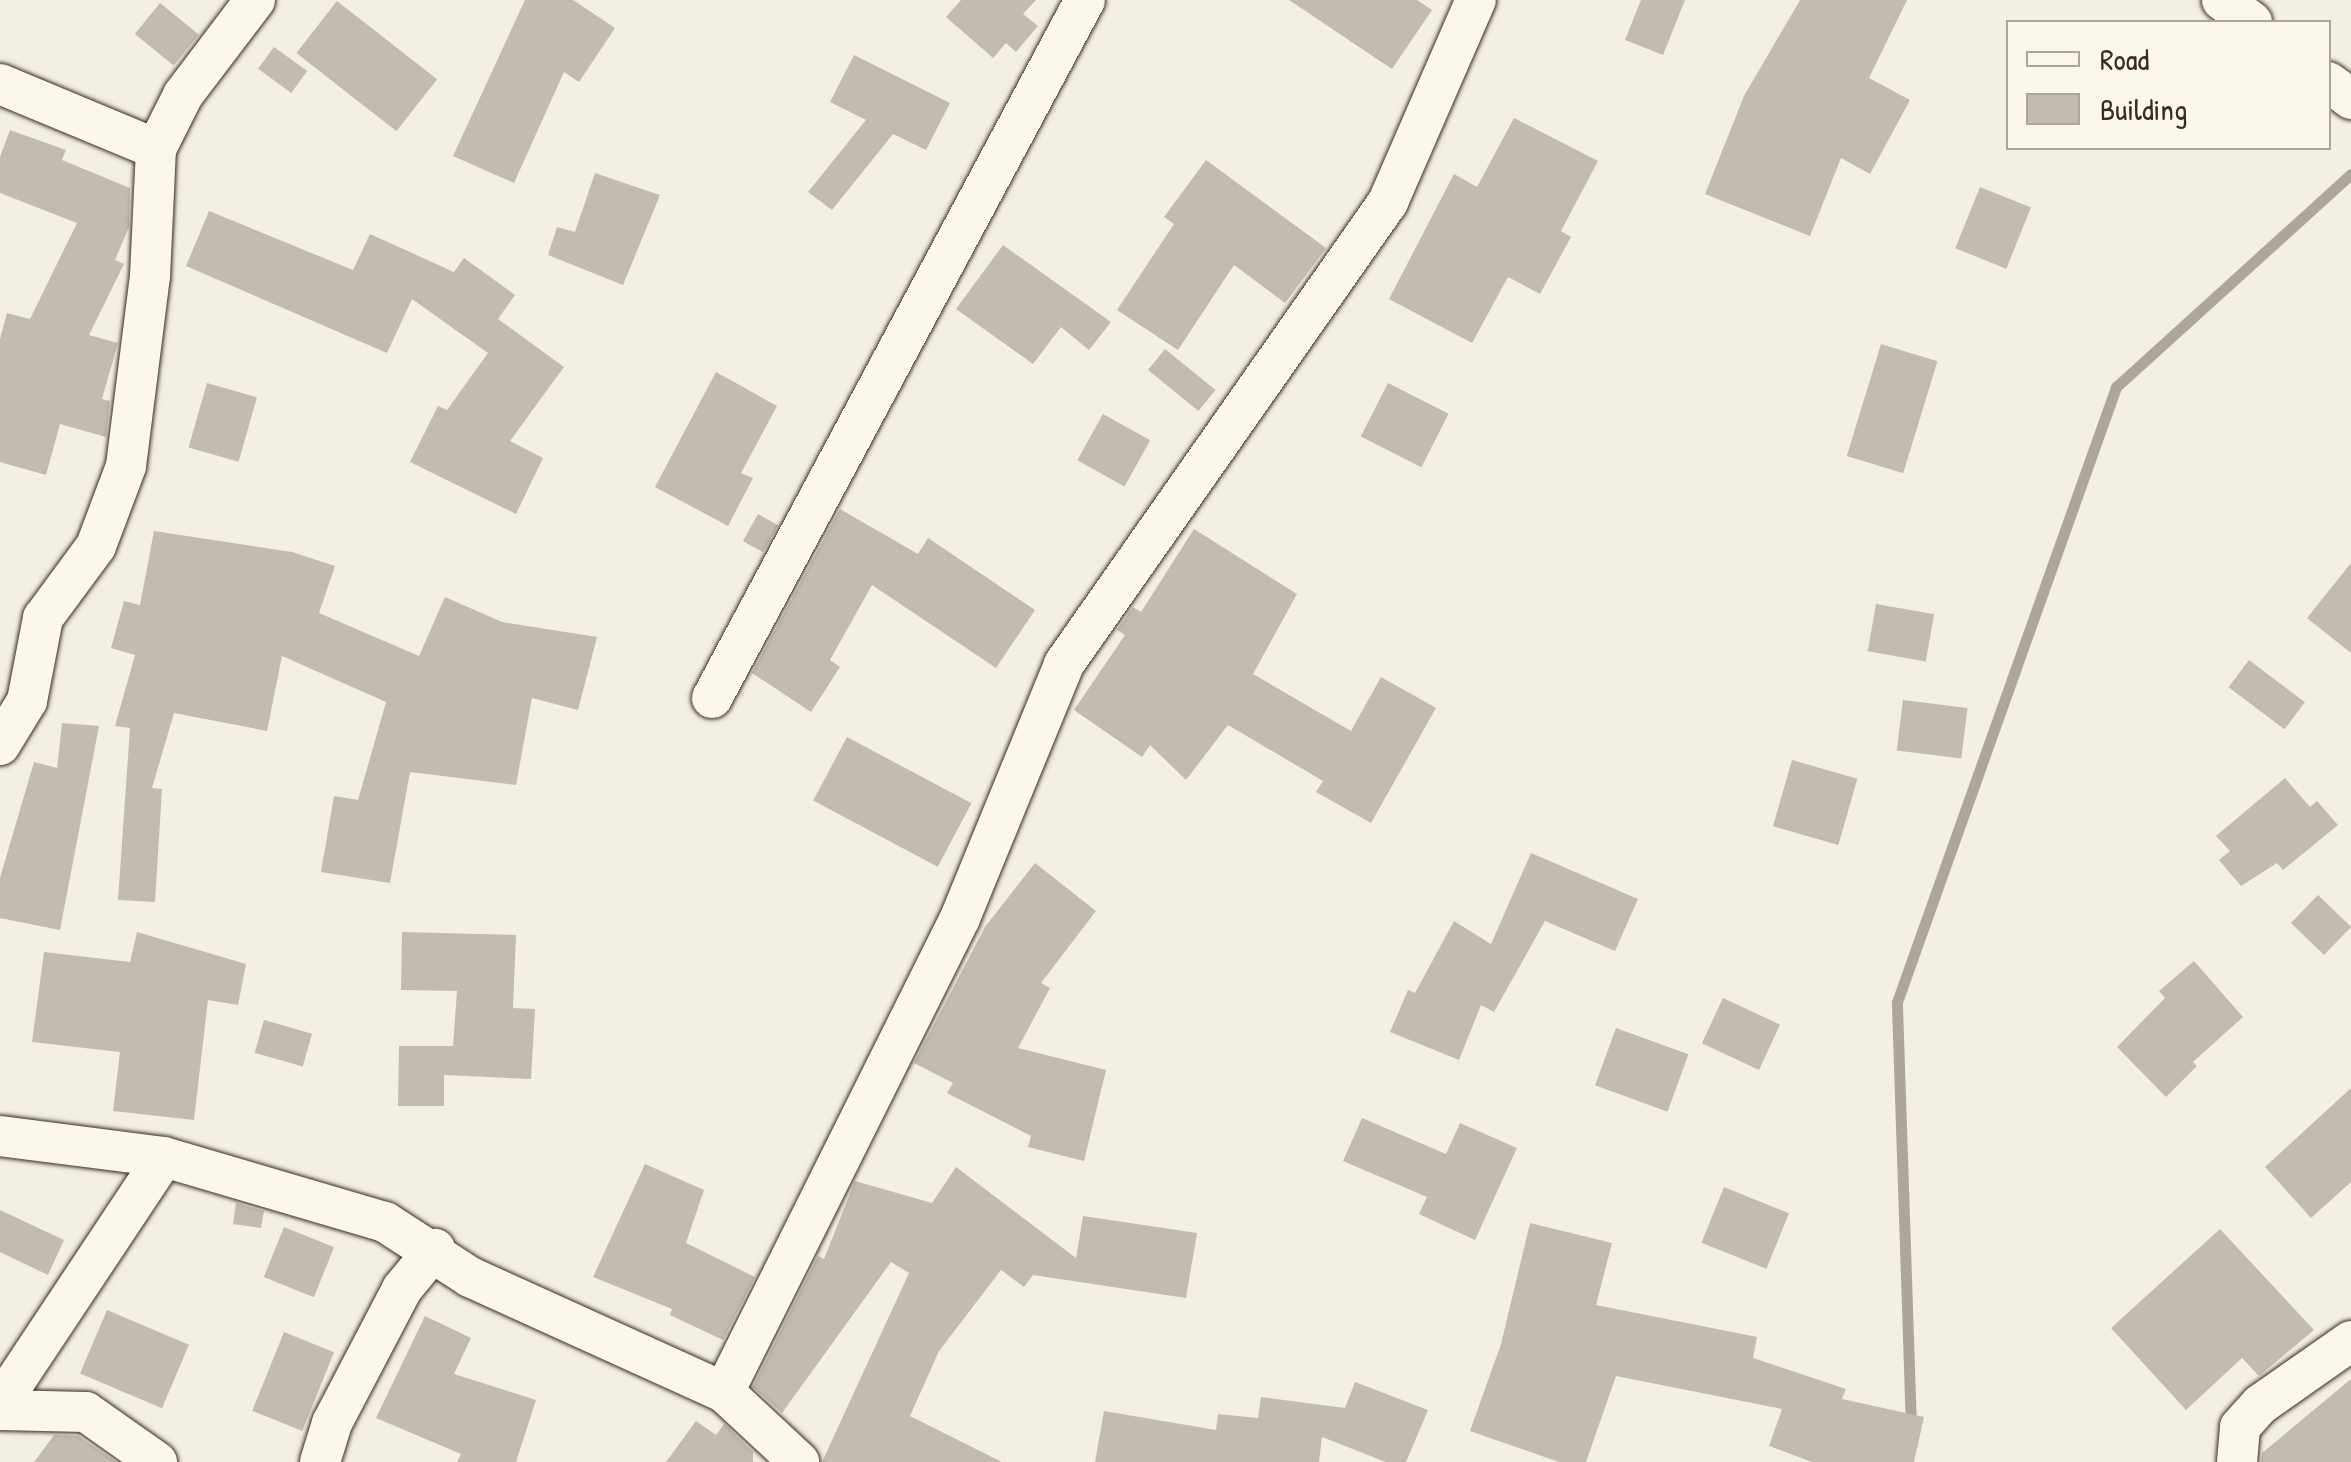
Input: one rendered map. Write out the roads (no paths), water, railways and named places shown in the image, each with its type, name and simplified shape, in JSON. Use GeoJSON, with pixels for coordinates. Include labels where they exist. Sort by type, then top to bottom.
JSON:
{"type":"FeatureCollection","features":[{"type":"Feature","properties":{"kind":"street"},"geometry":{"type":"LineString","coordinates":[[0,745],[27,701],[43,618],[96,546],[126,466],[150,276],[156,150],[183,96],[255,0]]}},
{"type":"Feature","properties":{"kind":"street"},"geometry":{"type":"LineString","coordinates":[[712,698],[1084,0]]}},
{"type":"Feature","properties":{"kind":"street"},"geometry":{"type":"LineString","coordinates":[[724,1392],[960,918],[1064,664],[1388,202],[1476,0]]}},
{"type":"Feature","properties":{"kind":"street"},"geometry":{"type":"LineString","coordinates":[[2222,0],[2249,20]]}},
{"type":"Feature","properties":{"kind":"street"},"geometry":{"type":"LineString","coordinates":[[0,84],[156,150]]}},
{"type":"Feature","properties":{"kind":"street"},"geometry":{"type":"LineString","coordinates":[[0,1136],[164,1156],[385,1222],[434,1249],[470,1277],[724,1392],[799,1462]]}},
{"type":"Feature","properties":{"kind":"street"},"geometry":{"type":"LineString","coordinates":[[156,1462],[86,1412],[0,1407],[164,1156]]}},
{"type":"Feature","properties":{"kind":"street"},"geometry":{"type":"LineString","coordinates":[[320,1462],[332,1423],[402,1289],[434,1249]]}},
{"type":"Feature","properties":{"kind":"street"},"geometry":{"type":"LineString","coordinates":[[2237,1462],[2240,1428],[2262,1404],[2351,1342]]}},
{"type":"Feature","properties":{"kind":"waterway"},"geometry":{"type":"LineString","coordinates":[[1911,1428],[1897,1002],[2116,387],[2351,174]]}}]}
